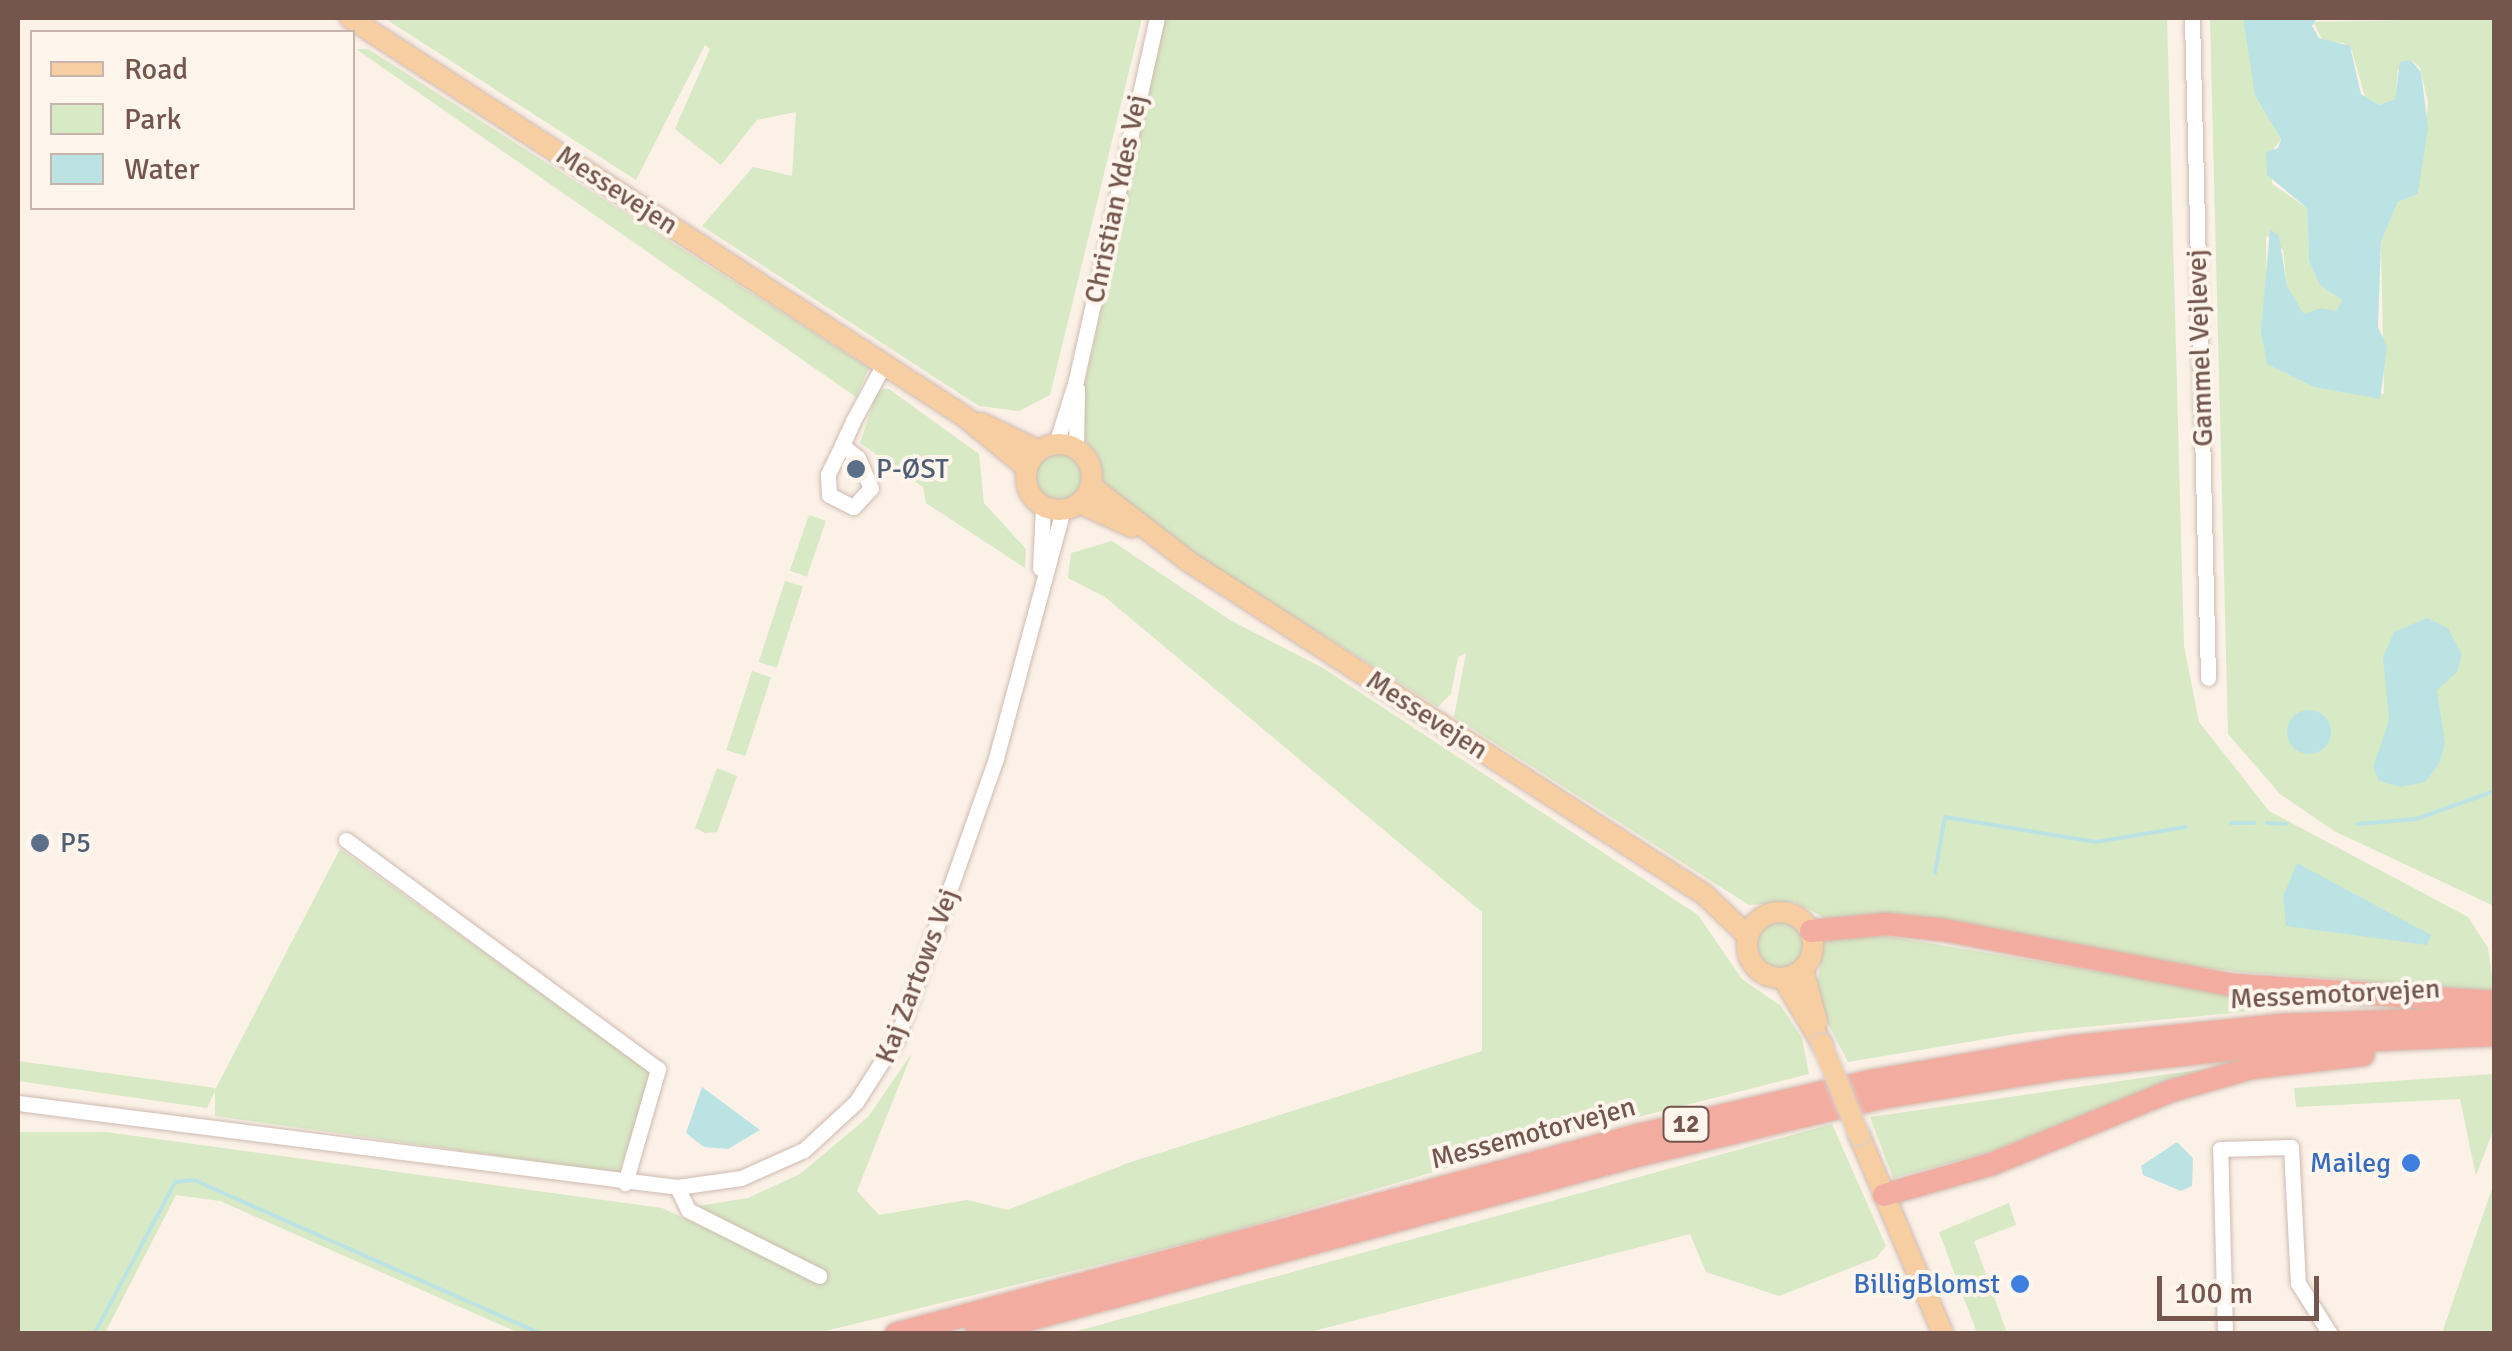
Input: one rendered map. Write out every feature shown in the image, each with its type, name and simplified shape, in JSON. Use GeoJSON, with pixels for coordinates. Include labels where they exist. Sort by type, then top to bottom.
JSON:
{"type":"FeatureCollection","features":[{"type":"Feature","properties":{"kind":"highway"},"geometry":{"type":"LineString","coordinates":[[1811,931],[1886,924],[1944,930],[2233,985],[2494,1002]]}},
{"type":"Feature","properties":{"kind":"highway","name":"Messemotorvejen"},"geometry":{"type":"LineString","coordinates":[[896,1334],[1634,1136],[1871,1081],[2086,1044],[2279,1025],[2494,1017]]}},
{"type":"Feature","properties":{"kind":"highway","name":"Messemotorvejen"},"geometry":{"type":"LineString","coordinates":[[976,1334],[1640,1155],[1880,1098],[2072,1067],[2282,1044],[2494,1036]]}},
{"type":"Feature","properties":{"kind":"highway"},"geometry":{"type":"LineString","coordinates":[[1884,1195],[1992,1164],[2171,1091],[2252,1068],[2494,1050]]}},
{"type":"Feature","properties":{"kind":"main road","name":"Messevejen"},"geometry":{"type":"LineString","coordinates":[[350,18],[966,417],[1049,453]]}},
{"type":"Feature","properties":{"kind":"main road"},"geometry":{"type":"LineString","coordinates":[[1049,453],[1089,463],[1069,501],[1028,488],[1049,453]]}},
{"type":"Feature","properties":{"kind":"main road","name":"Messevejen"},"geometry":{"type":"LineString","coordinates":[[1069,501],[1149,534],[1705,895],[1760,918]]}},
{"type":"Feature","properties":{"kind":"main road","name":"Messevejen"},"geometry":{"type":"LineString","coordinates":[[1705,895],[1748,936]]}},
{"type":"Feature","properties":{"kind":"main road"},"geometry":{"type":"LineString","coordinates":[[1804,970],[1783,978],[1758,970],[1748,936],[1760,918],[1794,914],[1811,931],[1813,952],[1804,970],[1822,1044]]}},
{"type":"Feature","properties":{"kind":"main road"},"geometry":{"type":"LineString","coordinates":[[1783,978],[1822,1044],[1943,1334]]}},
{"type":"Feature","properties":{"kind":"street","name":"Christian Ydes Vej"},"geometry":{"type":"LineString","coordinates":[[1049,453],[1076,380],[1157,18]]}},
{"type":"Feature","properties":{"kind":"street","name":"Gammel Vejlevej"},"geometry":{"type":"LineString","coordinates":[[2192,18],[2208,678]]}},
{"type":"Feature","properties":{"kind":"street"},"geometry":{"type":"LineString","coordinates":[[842,445],[884,364]]}},
{"type":"Feature","properties":{"kind":"street","name":"Kaj Zartows Vej"},"geometry":{"type":"LineString","coordinates":[[18,1103],[625,1183],[677,1187],[770,1166],[835,1124],[885,1061],[927,934],[996,758],[1038,597],[1069,501]]}},
{"type":"Feature","properties":{"kind":"street"},"geometry":{"type":"LineString","coordinates":[[346,840],[658,1068],[625,1183]]}},
{"type":"Feature","properties":{"kind":"street","name":"Kaj Zartows Vej"},"geometry":{"type":"LineString","coordinates":[[18,1113],[72,1112]]}},
{"type":"Feature","properties":{"kind":"street"},"geometry":{"type":"LineString","coordinates":[[2224,1334],[2220,1149],[2291,1146],[2298,1283],[2330,1334]]}},
{"type":"Feature","properties":{"kind":"street"},"geometry":{"type":"LineString","coordinates":[[677,1187],[688,1210],[819,1276]]}},
{"type":"Feature","properties":{"kind":"green space"},"geometry":{"type":"Polygon","coordinates":[[[384,18],[1142,18],[1050,395],[1019,411],[979,406],[702,226],[753,167],[792,176],[796,112],[757,120],[721,165],[675,129],[710,49],[705,45],[636,180],[384,18]]]}},
{"type":"Feature","properties":{"kind":"green space"},"geometry":{"type":"Polygon","coordinates":[[[1165,18],[2167,18],[2184,646],[2199,722],[2269,811],[2468,917],[2488,948],[2494,991],[2240,972],[1829,920],[1794,902],[1749,905],[1454,717],[1466,653],[1458,657],[1451,694],[1438,707],[1148,525],[1104,482],[1098,456],[1083,437],[1084,388],[1165,18]]]}},
{"type":"Feature","properties":{"kind":"green space"},"geometry":{"type":"Polygon","coordinates":[[[2210,18],[2243,18],[2249,29],[2255,96],[2281,139],[2272,151],[2272,184],[2307,208],[2309,261],[2320,285],[2342,300],[2337,311],[2304,315],[2287,286],[2283,250],[2266,235],[2267,363],[2314,387],[2384,394],[2381,242],[2398,202],[2418,194],[2428,102],[2420,68],[2411,60],[2398,70],[2395,99],[2379,105],[2366,100],[2352,51],[2344,43],[2323,41],[2313,22],[2494,18],[2494,906],[2334,831],[2280,794],[2228,734],[2210,18]]]}},
{"type":"Feature","properties":{"kind":"green space"},"geometry":{"type":"Polygon","coordinates":[[[356,49],[368,49],[869,368],[856,397],[356,49]]]}},
{"type":"Feature","properties":{"kind":"green space"},"geometry":{"type":"Polygon","coordinates":[[[878,389],[889,389],[979,454],[984,503],[1026,549],[1025,568],[926,503],[923,487],[860,443],[878,389]]]}},
{"type":"Feature","properties":{"kind":"green space"},"geometry":{"type":"Polygon","coordinates":[[[1058,454],[1074,461],[1081,477],[1074,493],[1058,500],[1042,493],[1035,477],[1042,461],[1058,454]]]}},
{"type":"Feature","properties":{"kind":"green space"},"geometry":{"type":"Polygon","coordinates":[[[809,515],[826,521],[807,577],[790,571],[809,515]]]}},
{"type":"Feature","properties":{"kind":"green space"},"geometry":{"type":"Polygon","coordinates":[[[1112,541],[1230,620],[1323,668],[1698,915],[1742,979],[1781,1006],[1802,1038],[1809,1074],[1511,1149],[1217,1236],[817,1333],[519,1333],[220,1201],[176,1195],[105,1333],[18,1334],[18,1132],[106,1132],[662,1208],[819,1280],[825,1275],[698,1206],[748,1198],[800,1174],[868,1117],[912,1053],[857,1191],[879,1215],[967,1200],[1008,1210],[1128,1163],[1482,1051],[1482,912],[1105,597],[1068,578],[1071,553],[1112,541]]]}},
{"type":"Feature","properties":{"kind":"green space"},"geometry":{"type":"Polygon","coordinates":[[[785,581],[803,587],[777,668],[759,662],[785,581]]]}},
{"type":"Feature","properties":{"kind":"green space"},"geometry":{"type":"Polygon","coordinates":[[[752,671],[771,677],[745,756],[726,750],[752,671]]]}},
{"type":"Feature","properties":{"kind":"green space"},"geometry":{"type":"Polygon","coordinates":[[[717,768],[737,776],[717,832],[705,833],[695,828],[717,768]]]}},
{"type":"Feature","properties":{"kind":"green space"},"geometry":{"type":"Polygon","coordinates":[[[340,849],[652,1073],[619,1173],[215,1116],[215,1091],[207,1108],[18,1081],[18,1061],[216,1088],[340,849]]]}},
{"type":"Feature","properties":{"kind":"green space"},"geometry":{"type":"Polygon","coordinates":[[[1781,922],[1797,929],[1804,945],[1797,961],[1781,968],[1765,961],[1758,945],[1765,929],[1781,922]]]}},
{"type":"Feature","properties":{"kind":"green space"},"geometry":{"type":"Polygon","coordinates":[[[1886,936],[2306,1006],[2022,1033],[1848,1062],[1815,999],[1824,938],[1886,936]]]}},
{"type":"Feature","properties":{"kind":"green space"},"geometry":{"type":"Polygon","coordinates":[[[2211,1068],[1987,1153],[1893,1178],[1870,1117],[2211,1068]]]}},
{"type":"Feature","properties":{"kind":"green space"},"geometry":{"type":"Polygon","coordinates":[[[2494,1074],[2494,1128],[2476,1176],[2460,1099],[2296,1107],[2294,1088],[2494,1074]]]}},
{"type":"Feature","properties":{"kind":"green space"},"geometry":{"type":"Polygon","coordinates":[[[1832,1124],[1886,1246],[1876,1258],[1779,1296],[1706,1272],[1690,1234],[1306,1333],[1070,1333],[1832,1124]]]}},
{"type":"Feature","properties":{"kind":"green space"},"geometry":{"type":"Polygon","coordinates":[[[2494,1183],[2494,1333],[2442,1333],[2494,1183]]]}},
{"type":"Feature","properties":{"kind":"green space"},"geometry":{"type":"Polygon","coordinates":[[[2009,1203],[2016,1225],[1974,1241],[2007,1333],[1977,1333],[1939,1232],[2009,1203]]]}},
{"type":"Feature","properties":{"kind":"water"},"geometry":{"type":"Polygon","coordinates":[[[2243,18],[2317,18],[2312,26],[2319,38],[2350,46],[2361,94],[2379,105],[2395,99],[2400,62],[2411,60],[2421,72],[2428,128],[2418,194],[2398,202],[2381,242],[2378,327],[2387,347],[2380,399],[2314,387],[2267,364],[2261,331],[2270,229],[2279,236],[2287,286],[2304,314],[2321,308],[2336,311],[2342,300],[2320,285],[2309,261],[2307,208],[2267,175],[2266,152],[2278,148],[2281,139],[2255,96],[2243,18]]]}},
{"type":"Feature","properties":{"kind":"water"},"geometry":{"type":"Polygon","coordinates":[[[2427,618],[2448,628],[2462,655],[2457,672],[2437,690],[2445,743],[2439,764],[2425,782],[2401,787],[2379,781],[2373,767],[2389,720],[2383,657],[2394,632],[2427,618]]]}},
{"type":"Feature","properties":{"kind":"water"},"geometry":{"type":"Polygon","coordinates":[[[2309,710],[2325,716],[2331,732],[2325,748],[2309,754],[2293,748],[2287,732],[2293,716],[2309,710]]]}},
{"type":"Feature","properties":{"kind":"water"},"geometry":{"type":"Polygon","coordinates":[[[2297,863],[2431,935],[2427,945],[2286,926],[2283,896],[2297,863]]]}},
{"type":"Feature","properties":{"kind":"water"},"geometry":{"type":"Polygon","coordinates":[[[702,1087],[760,1130],[728,1149],[704,1147],[686,1133],[702,1087]]]}},
{"type":"Feature","properties":{"kind":"water"},"geometry":{"type":"Polygon","coordinates":[[[2177,1142],[2193,1158],[2192,1186],[2181,1191],[2143,1175],[2141,1166],[2177,1142]]]}},
{"type":"Feature","properties":{"kind":"waterway"},"geometry":{"type":"LineString","coordinates":[[2358,824],[2416,819],[2494,791]]}},
{"type":"Feature","properties":{"kind":"waterway"},"geometry":{"type":"LineString","coordinates":[[1935,873],[1945,817],[2096,842],[2186,827]]}},
{"type":"Feature","properties":{"kind":"waterway"},"geometry":{"type":"LineString","coordinates":[[2231,823],[2254,823]]}},
{"type":"Feature","properties":{"kind":"waterway"},"geometry":{"type":"LineString","coordinates":[[2267,823],[2286,824]]}},
{"type":"Feature","properties":{"kind":"waterway"},"geometry":{"type":"LineString","coordinates":[[94,1334],[175,1182],[194,1180],[542,1334]]}},
{"type":"Feature","properties":{"kind":"place","name":"P-ØST"},"geometry":{"type":"Point","coordinates":[856,469]}},
{"type":"Feature","properties":{"kind":"place","name":"P5"},"geometry":{"type":"Point","coordinates":[40,843]}},
{"type":"Feature","properties":{"kind":"place","name":"Maileg"},"geometry":{"type":"Point","coordinates":[2411,1163]}},
{"type":"Feature","properties":{"kind":"place","name":"BilligBlomst"},"geometry":{"type":"Point","coordinates":[2020,1284]}}]}
